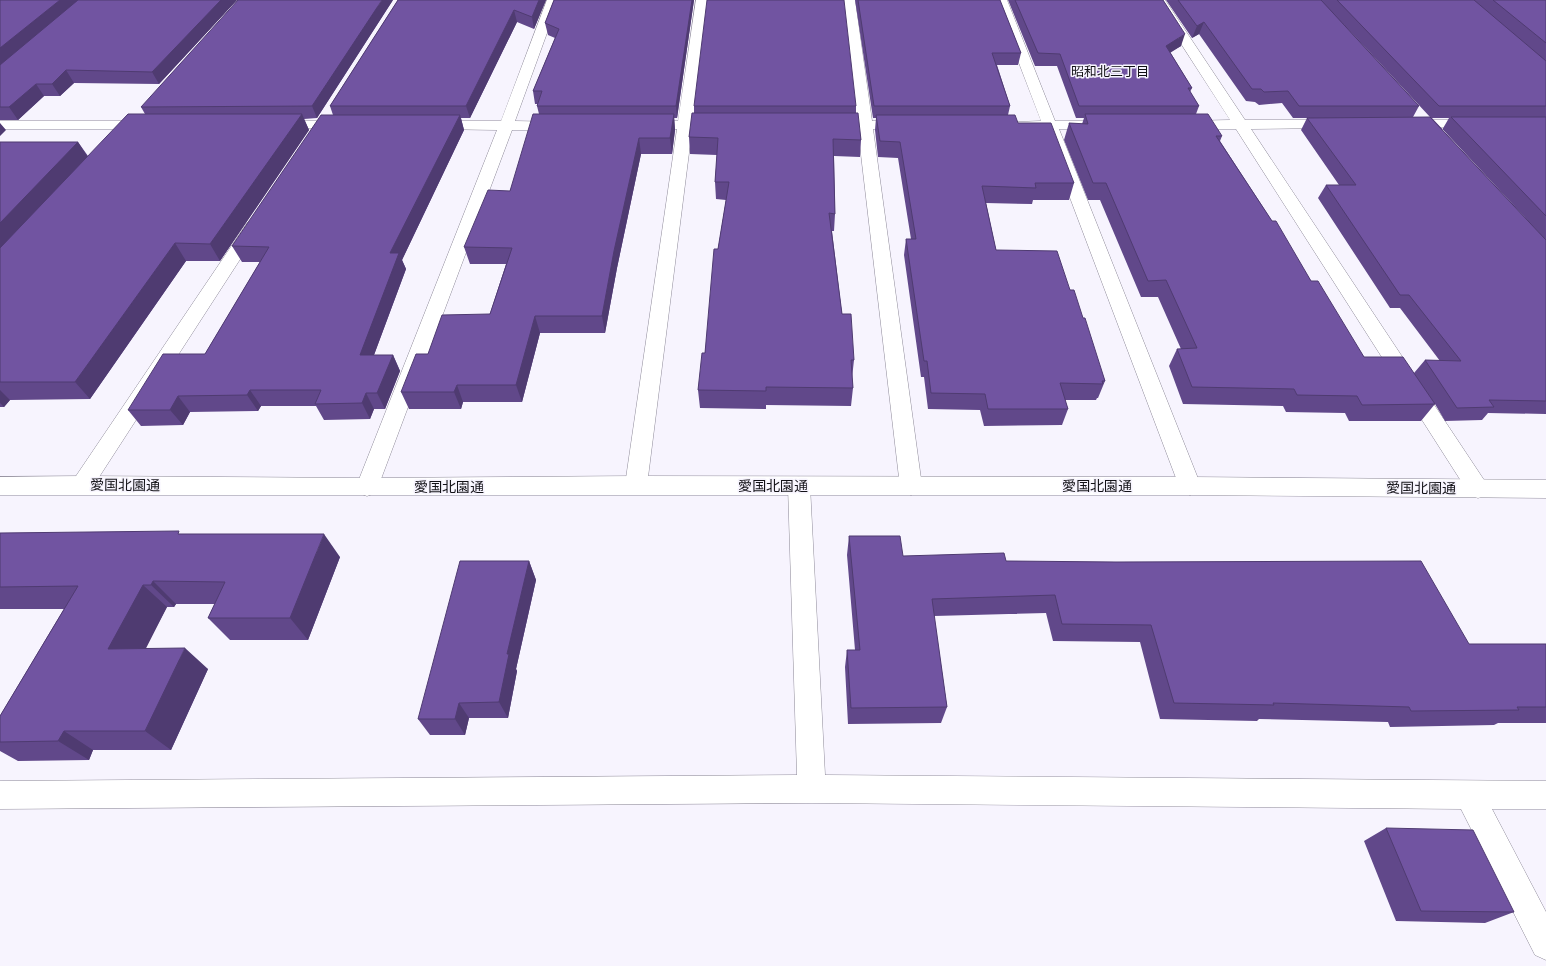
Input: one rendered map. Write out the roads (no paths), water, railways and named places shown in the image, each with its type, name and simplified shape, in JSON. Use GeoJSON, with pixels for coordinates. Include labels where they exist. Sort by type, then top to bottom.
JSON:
{"type":"FeatureCollection","features":[{"type":"Feature","properties":{"kind":"street"},"geometry":{"type":"LineString","coordinates":[[367,487],[553,0]]}},
{"type":"Feature","properties":{"kind":"street"},"geometry":{"type":"LineString","coordinates":[[636,485],[702,0]]}},
{"type":"Feature","properties":{"kind":"street"},"geometry":{"type":"LineString","coordinates":[[849,0],[911,486]]}},
{"type":"Feature","properties":{"kind":"street"},"geometry":{"type":"LineString","coordinates":[[1001,0],[1190,486]]}},
{"type":"Feature","properties":{"kind":"street"},"geometry":{"type":"LineString","coordinates":[[1159,0],[1478,489]]}},
{"type":"Feature","properties":{"kind":"street"},"geometry":{"type":"LineString","coordinates":[[1413,107],[1439,136]]}},
{"type":"Feature","properties":{"kind":"street"},"geometry":{"type":"LineString","coordinates":[[122,136],[143,114]]}},
{"type":"Feature","properties":{"kind":"street"},"geometry":{"type":"LineString","coordinates":[[1168,125],[1350,124]]}},
{"type":"Feature","properties":{"kind":"street"},"geometry":{"type":"LineString","coordinates":[[1389,124],[1491,124]]}},
{"type":"Feature","properties":{"kind":"street"},"geometry":{"type":"LineString","coordinates":[[0,125],[164,125]]}},
{"type":"Feature","properties":{"kind":"street"},"geometry":{"type":"LineString","coordinates":[[267,125],[360,125]]}},
{"type":"Feature","properties":{"kind":"street"},"geometry":{"type":"LineString","coordinates":[[422,125],[576,125]]}},
{"type":"Feature","properties":{"kind":"street"},"geometry":{"type":"LineString","coordinates":[[631,125],[732,125]]}},
{"type":"Feature","properties":{"kind":"street"},"geometry":{"type":"LineString","coordinates":[[819,125],[922,125]]}},
{"type":"Feature","properties":{"kind":"street"},"geometry":{"type":"LineString","coordinates":[[1010,125],[1113,125]]}},
{"type":"Feature","properties":{"kind":"street"},"geometry":{"type":"LineString","coordinates":[[82,485],[261,216]]}},
{"type":"Feature","properties":{"kind":"street","name":"愛国北園通"},"geometry":{"type":"LineString","coordinates":[[0,486],[1190,486],[1546,489]]}},
{"type":"Feature","properties":{"kind":"street"},"geometry":{"type":"LineString","coordinates":[[799,486],[812,789]]}},
{"type":"Feature","properties":{"kind":"street"},"geometry":{"type":"LineString","coordinates":[[0,795],[812,789],[1546,795]]}},
{"type":"Feature","properties":{"kind":"street"},"geometry":{"type":"LineString","coordinates":[[1469,795],[1546,944]]}},
{"type":"Feature","properties":{"kind":"district","name":"昭和北三丁目"},"geometry":{"type":"Point","coordinates":[1110,71]}}]}
